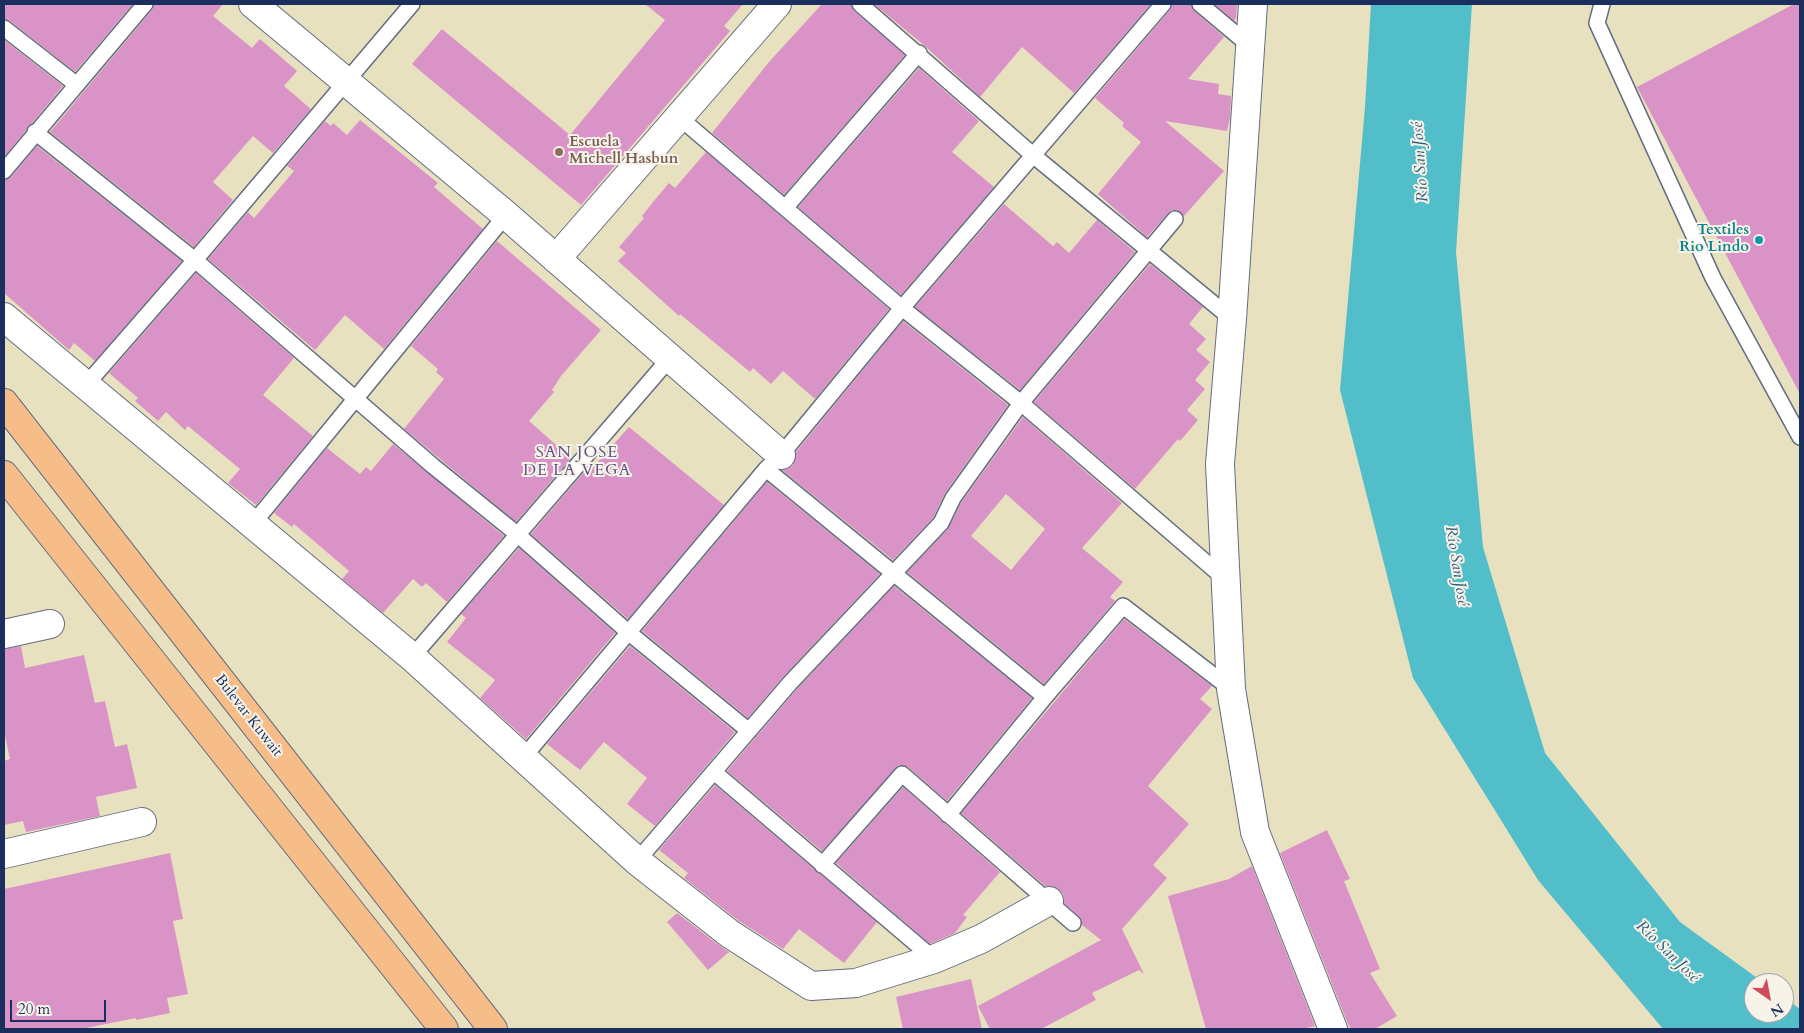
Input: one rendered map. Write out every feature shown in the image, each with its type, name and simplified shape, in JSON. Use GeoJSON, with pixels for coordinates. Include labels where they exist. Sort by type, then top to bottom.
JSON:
{"type":"FeatureCollection","features":[{"type":"Feature","properties":{"kind":"main road","name":"Bulevar Kuwait"},"geometry":{"type":"LineString","coordinates":[[4,403],[493,1029]]}},
{"type":"Feature","properties":{"kind":"main road"},"geometry":{"type":"LineString","coordinates":[[4,475],[444,1029]]}},
{"type":"Feature","properties":{"kind":"street"},"geometry":{"type":"LineString","coordinates":[[253,4],[506,215],[670,358],[774,462]]}},
{"type":"Feature","properties":{"kind":"street"},"geometry":{"type":"LineString","coordinates":[[556,260],[777,4]]}},
{"type":"Feature","properties":{"kind":"street"},"geometry":{"type":"LineString","coordinates":[[1253,4],[1232,319],[1220,464],[1224,578],[1231,689],[1255,832],[1333,1029]]}},
{"type":"Feature","properties":{"kind":"street"},"geometry":{"type":"LineString","coordinates":[[4,317],[412,657],[522,759],[637,861],[730,934],[811,986],[856,983],[934,959],[981,939],[1049,901]]}},
{"type":"Feature","properties":{"kind":"street"},"geometry":{"type":"LineString","coordinates":[[4,634],[50,624]]}},
{"type":"Feature","properties":{"kind":"street"},"geometry":{"type":"LineString","coordinates":[[4,854],[142,822]]}},
{"type":"Feature","properties":{"kind":"lane"},"geometry":{"type":"LineString","coordinates":[[4,171],[145,4]]}},
{"type":"Feature","properties":{"kind":"lane"},"geometry":{"type":"LineString","coordinates":[[85,386],[195,260],[412,4]]}},
{"type":"Feature","properties":{"kind":"lane"},"geometry":{"type":"LineString","coordinates":[[860,4],[919,53],[1034,156],[1232,319]]}},
{"type":"Feature","properties":{"kind":"lane"},"geometry":{"type":"LineString","coordinates":[[522,759],[902,308],[1164,4]]}},
{"type":"Feature","properties":{"kind":"lane"},"geometry":{"type":"LineString","coordinates":[[1200,4],[1250,46]]}},
{"type":"Feature","properties":{"kind":"lane"},"geometry":{"type":"LineString","coordinates":[[1602,4],[1597,23],[1709,269],[1800,437]]}},
{"type":"Feature","properties":{"kind":"lane"},"geometry":{"type":"LineString","coordinates":[[4,28],[77,85]]}},
{"type":"Feature","properties":{"kind":"lane"},"geometry":{"type":"LineString","coordinates":[[785,208],[919,53]]}},
{"type":"Feature","properties":{"kind":"lane"},"geometry":{"type":"LineString","coordinates":[[680,118],[902,308],[1020,403],[1224,578]]}},
{"type":"Feature","properties":{"kind":"lane"},"geometry":{"type":"LineString","coordinates":[[35,132],[195,260],[356,397],[433,466],[517,534],[628,632],[749,731]]}},
{"type":"Feature","properties":{"kind":"lane"},"geometry":{"type":"LineString","coordinates":[[252,525],[506,215]]}},
{"type":"Feature","properties":{"kind":"lane"},"geometry":{"type":"LineString","coordinates":[[637,861],[790,683],[941,523],[953,498],[1020,403],[1149,252],[1175,218]]}},
{"type":"Feature","properties":{"kind":"lane"},"geometry":{"type":"LineString","coordinates":[[412,657],[670,358]]}},
{"type":"Feature","properties":{"kind":"lane"},"geometry":{"type":"LineString","coordinates":[[774,462],[893,574],[1045,697]]}},
{"type":"Feature","properties":{"kind":"lane"},"geometry":{"type":"LineString","coordinates":[[948,815],[1123,606],[1231,689]]}},
{"type":"Feature","properties":{"kind":"lane"},"geometry":{"type":"LineString","coordinates":[[714,772],[934,959]]}},
{"type":"Feature","properties":{"kind":"lane"},"geometry":{"type":"LineString","coordinates":[[822,865],[902,774],[1073,923]]}},
{"type":"Feature","properties":{"kind":"water","name":"Río San José"},"geometry":{"type":"Polygon","coordinates":[[[1371,4],[1472,4],[1456,252],[1483,547],[1545,753],[1680,922],[1750,973],[1744,973],[1744,1023],[1794,1023],[1794,1004],[1800,1009],[1800,1029],[1663,1029],[1538,880],[1413,678],[1340,390],[1365,107],[1371,4]]]}},
{"type":"Feature","properties":{"kind":"building"},"geometry":{"type":"Polygon","coordinates":[[[4,4],[133,4],[75,72],[10,21],[4,19],[4,4]]]}},
{"type":"Feature","properties":{"kind":"building"},"geometry":{"type":"Polygon","coordinates":[[[154,4],[223,4],[213,16],[252,48],[260,39],[297,71],[284,86],[311,109],[273,153],[253,136],[213,182],[233,200],[194,247],[50,132],[152,10],[154,4]]]}},
{"type":"Feature","properties":{"kind":"building"},"geometry":{"type":"Polygon","coordinates":[[[645,4],[743,4],[724,26],[730,31],[581,205],[412,64],[442,29],[570,135],[665,20],[645,4]]]}},
{"type":"Feature","properties":{"kind":"building"},"geometry":{"type":"Polygon","coordinates":[[[822,4],[851,4],[854,11],[905,55],[784,195],[712,133],[769,62],[822,4]]]}},
{"type":"Feature","properties":{"kind":"building"},"geometry":{"type":"Polygon","coordinates":[[[874,4],[1151,4],[1074,93],[1022,47],[980,97],[925,46],[874,4]]]}},
{"type":"Feature","properties":{"kind":"building"},"geometry":{"type":"Polygon","coordinates":[[[1172,4],[1191,4],[1194,11],[1224,37],[1188,79],[1219,84],[1218,94],[1231,96],[1230,118],[1227,131],[1165,121],[1224,171],[1184,216],[1177,210],[1171,210],[1147,237],[1098,194],[1141,142],[1122,126],[1124,123],[1095,98],[1170,10],[1172,4]]]}},
{"type":"Feature","properties":{"kind":"building"},"geometry":{"type":"Polygon","coordinates":[[[1214,4],[1237,4],[1234,21],[1214,4]]]}},
{"type":"Feature","properties":{"kind":"building","name":"Textiles Rio Lindo"},"geometry":{"type":"Polygon","coordinates":[[[1794,4],[1800,4],[1800,394],[1637,87],[1794,4]]]}},
{"type":"Feature","properties":{"kind":"building"},"geometry":{"type":"Polygon","coordinates":[[[4,40],[63,86],[4,157],[4,40]]]}},
{"type":"Feature","properties":{"kind":"building"},"geometry":{"type":"Polygon","coordinates":[[[919,68],[979,121],[952,152],[994,187],[901,295],[798,207],[919,68]]]}},
{"type":"Feature","properties":{"kind":"building"},"geometry":{"type":"Polygon","coordinates":[[[360,120],[438,183],[434,187],[483,229],[384,349],[345,315],[315,350],[208,259],[248,212],[254,218],[294,171],[287,166],[325,121],[331,126],[333,123],[347,135],[360,120]]]}},
{"type":"Feature","properties":{"kind":"building"},"geometry":{"type":"Polygon","coordinates":[[[37,146],[182,261],[95,361],[74,343],[69,350],[4,293],[4,180],[11,177],[37,146]]]}},
{"type":"Feature","properties":{"kind":"building"},"geometry":{"type":"Polygon","coordinates":[[[706,152],[889,309],[815,399],[783,371],[771,384],[753,368],[750,372],[680,314],[679,316],[618,261],[626,253],[619,247],[644,218],[642,216],[653,202],[669,183],[675,188],[706,152]]]}},
{"type":"Feature","properties":{"kind":"building"},"geometry":{"type":"Polygon","coordinates":[[[1004,204],[1053,246],[1057,242],[1069,253],[1097,220],[1135,252],[1020,390],[915,307],[1004,204]]]}},
{"type":"Feature","properties":{"kind":"building"},"geometry":{"type":"Polygon","coordinates":[[[497,241],[601,330],[561,376],[552,390],[554,392],[529,421],[571,458],[516,522],[404,429],[444,379],[436,372],[438,369],[411,346],[497,241]]]}},
{"type":"Feature","properties":{"kind":"building"},"geometry":{"type":"Polygon","coordinates":[[[1150,264],[1203,307],[1189,324],[1206,339],[1196,350],[1210,362],[1195,380],[1205,389],[1187,410],[1198,420],[1180,441],[1178,439],[1135,489],[1034,402],[1150,264]]]}},
{"type":"Feature","properties":{"kind":"building"},"geometry":{"type":"Polygon","coordinates":[[[196,273],[294,358],[263,395],[313,436],[256,505],[228,483],[240,469],[188,426],[185,430],[166,412],[158,421],[135,401],[138,398],[109,373],[196,273]]]}},
{"type":"Feature","properties":{"kind":"building"},"geometry":{"type":"Polygon","coordinates":[[[903,321],[1008,405],[945,493],[933,518],[893,560],[782,470],[793,465],[796,452],[903,321]]]}},
{"type":"Feature","properties":{"kind":"building"},"geometry":{"type":"Polygon","coordinates":[[[1023,417],[1122,503],[1082,548],[1123,582],[1110,597],[1115,601],[1044,684],[907,572],[948,529],[961,503],[1023,417]],[[1006,494],[971,536],[1011,570],[1045,529],[1006,494]]]}},
{"type":"Feature","properties":{"kind":"building"},"geometry":{"type":"Polygon","coordinates":[[[629,427],[724,505],[628,619],[531,534],[585,471],[588,473],[629,427]]]}},
{"type":"Feature","properties":{"kind":"building"},"geometry":{"type":"Polygon","coordinates":[[[393,444],[504,536],[447,602],[426,583],[422,587],[413,579],[383,613],[342,579],[349,571],[294,524],[292,527],[274,513],[327,448],[360,474],[366,467],[371,471],[393,444]]]}},
{"type":"Feature","properties":{"kind":"building"},"geometry":{"type":"Polygon","coordinates":[[[767,482],[880,574],[783,677],[748,718],[642,631],[767,482]]]}},
{"type":"Feature","properties":{"kind":"building"},"geometry":{"type":"Polygon","coordinates":[[[519,548],[615,633],[526,739],[480,698],[495,680],[447,642],[466,618],[461,614],[519,548]]]}},
{"type":"Feature","properties":{"kind":"building"},"geometry":{"type":"Polygon","coordinates":[[[894,586],[1032,698],[947,801],[908,767],[899,765],[822,851],[727,771],[797,689],[894,586]]]}},
{"type":"Feature","properties":{"kind":"building"},"geometry":{"type":"Polygon","coordinates":[[[1124,619],[1212,686],[1200,699],[1212,709],[1148,786],[1189,824],[1153,865],[1167,878],[1122,929],[1144,974],[1139,970],[1092,993],[1096,1000],[1041,1029],[990,1029],[978,1006],[1101,940],[1082,925],[1079,916],[1064,903],[1063,894],[1057,888],[1045,886],[961,813],[1124,619]]]}},
{"type":"Feature","properties":{"kind":"building"},"geometry":{"type":"Polygon","coordinates":[[[21,646],[25,668],[84,655],[95,703],[105,701],[115,747],[127,744],[137,788],[96,797],[100,816],[26,832],[23,821],[4,825],[4,761],[10,759],[4,731],[4,649],[21,646]]]}},
{"type":"Feature","properties":{"kind":"building"},"geometry":{"type":"Polygon","coordinates":[[[630,646],[735,732],[655,826],[627,804],[647,778],[604,742],[580,770],[547,744],[630,646]]]}},
{"type":"Feature","properties":{"kind":"building"},"geometry":{"type":"Polygon","coordinates":[[[715,785],[877,922],[844,963],[799,929],[783,949],[739,921],[684,878],[688,873],[659,850],[715,785]]]}},
{"type":"Feature","properties":{"kind":"building"},"geometry":{"type":"Polygon","coordinates":[[[903,787],[1000,872],[963,915],[967,917],[955,933],[930,944],[836,863],[903,787]]]}},
{"type":"Feature","properties":{"kind":"building"},"geometry":{"type":"Polygon","coordinates":[[[1327,830],[1350,879],[1344,881],[1380,969],[1370,973],[1397,1016],[1375,1029],[1351,1029],[1348,1024],[1280,853],[1327,830]]]}},
{"type":"Feature","properties":{"kind":"building"},"geometry":{"type":"Polygon","coordinates":[[[170,853],[183,919],[173,921],[188,994],[167,998],[170,1013],[136,1020],[136,1018],[81,1029],[4,1029],[4,889],[170,853]]]}},
{"type":"Feature","properties":{"kind":"building"},"geometry":{"type":"Polygon","coordinates":[[[1252,866],[1315,1026],[1302,1029],[1206,1029],[1168,896],[1229,879],[1252,866]]]}},
{"type":"Feature","properties":{"kind":"building"},"geometry":{"type":"Polygon","coordinates":[[[677,913],[729,952],[708,970],[667,922],[677,913]]]}},
{"type":"Feature","properties":{"kind":"building"},"geometry":{"type":"Polygon","coordinates":[[[971,979],[982,1029],[903,1029],[896,997],[971,979]]]}},
{"type":"Feature","properties":{"kind":"place","name":"Escuela Michell Hasbun"},"geometry":{"type":"Point","coordinates":[559,152]}},
{"type":"Feature","properties":{"kind":"place","name":"Textiles Rio Lindo"},"geometry":{"type":"Point","coordinates":[1759,240]}},
{"type":"Feature","properties":{"kind":"district","name":"SAN JOSE DE LA VEGA"},"geometry":{"type":"Point","coordinates":[577,462]}}]}
